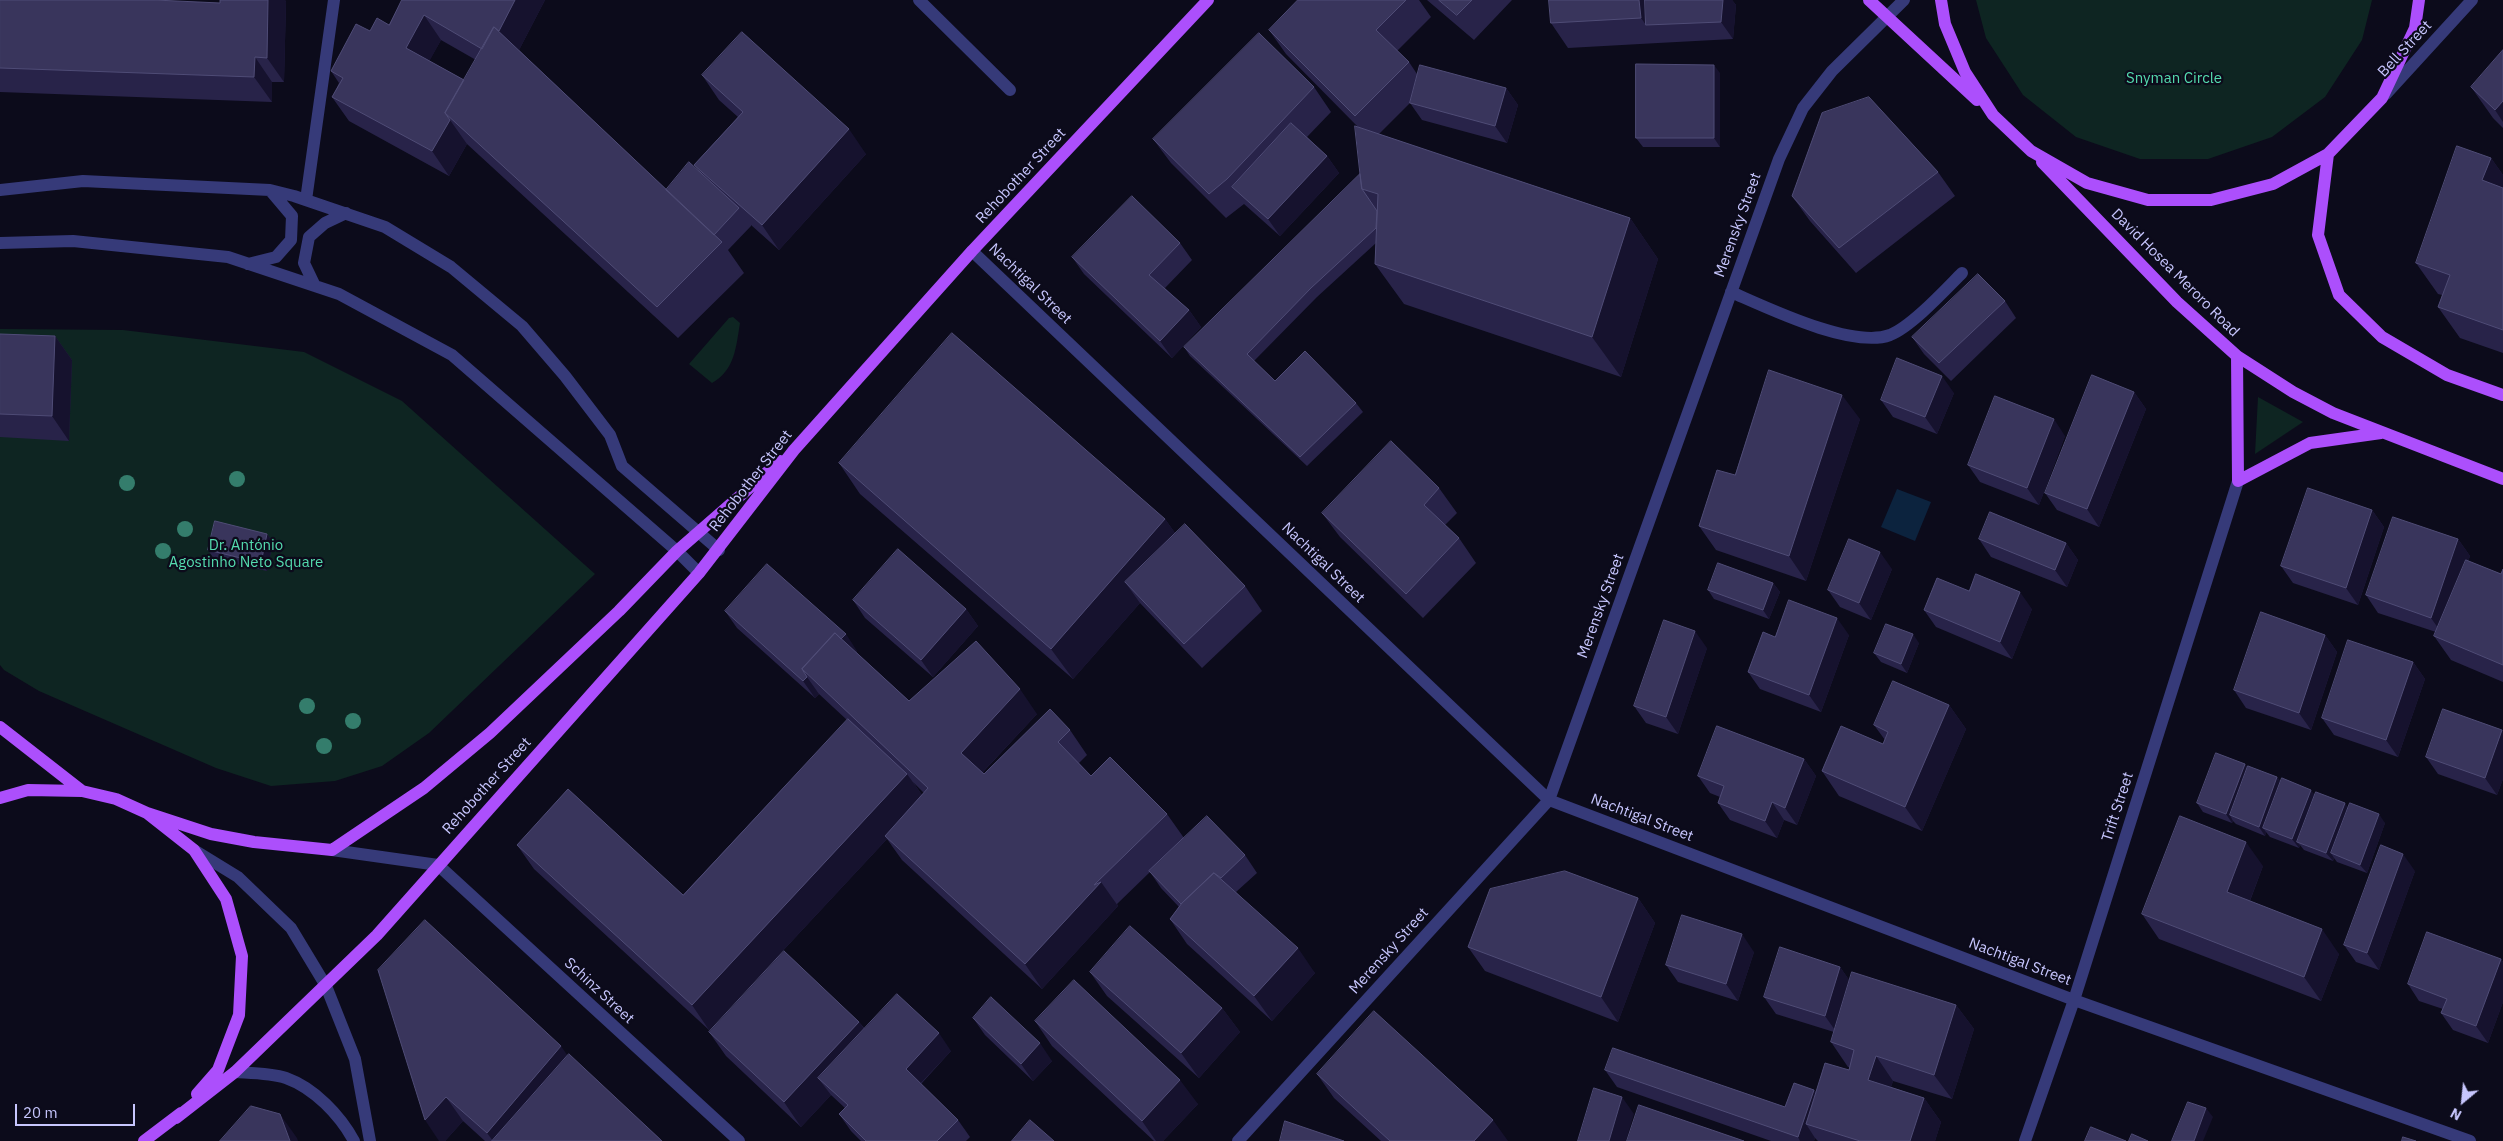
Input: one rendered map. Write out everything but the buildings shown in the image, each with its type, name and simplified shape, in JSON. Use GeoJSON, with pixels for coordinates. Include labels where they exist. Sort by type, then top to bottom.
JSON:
{"type":"FeatureCollection","features":[{"type":"Feature","properties":{"kind":"main road","name":"Rehobother Street"},"geometry":{"type":"LineString","coordinates":[[176,1118],[235,1072],[377,935],[699,574],[794,450],[972,252],[1208,0]]}},
{"type":"Feature","properties":{"kind":"main road"},"geometry":{"type":"LineString","coordinates":[[1870,0],[2031,151],[2087,183],[2148,200],[2212,200],[2273,184],[2328,154],[2382,98],[2415,28],[2419,0]]}},
{"type":"Feature","properties":{"kind":"main road"},"geometry":{"type":"LineString","coordinates":[[1941,0],[1945,24],[1965,72],[1993,115]]}},
{"type":"Feature","properties":{"kind":"main road","name":"David Hosea Meroro Road"},"geometry":{"type":"LineString","coordinates":[[2031,151],[2178,302],[2237,356],[2293,392],[2333,413],[2503,479]]}},
{"type":"Feature","properties":{"kind":"main road"},"geometry":{"type":"LineString","coordinates":[[2328,154],[2318,236],[2339,295],[2382,338],[2447,375],[2503,395]]}},
{"type":"Feature","properties":{"kind":"main road"},"geometry":{"type":"LineString","coordinates":[[2237,356],[2238,482],[2310,443],[2381,433]]}},
{"type":"Feature","properties":{"kind":"main road"},"geometry":{"type":"LineString","coordinates":[[0,798],[28,790],[82,790],[116,798],[147,813],[211,834],[254,842],[332,850],[424,788],[490,733],[619,611],[677,551],[794,450]]}},
{"type":"Feature","properties":{"kind":"main road"},"geometry":{"type":"LineString","coordinates":[[0,727],[82,790]]}},
{"type":"Feature","properties":{"kind":"main road"},"geometry":{"type":"LineString","coordinates":[[144,1141],[176,1118],[218,1070],[239,1015],[242,956],[226,899],[194,850],[147,813]]}},
{"type":"Feature","properties":{"kind":"street"},"geometry":{"type":"LineString","coordinates":[[306,200],[334,0]]}},
{"type":"Feature","properties":{"kind":"street"},"geometry":{"type":"LineString","coordinates":[[919,0],[1010,90]]}},
{"type":"Feature","properties":{"kind":"street","name":"Merensky Street"},"geometry":{"type":"LineString","coordinates":[[1238,1141],[1549,800],[1779,159],[1804,108],[1832,71],[1886,15],[1904,0]]}},
{"type":"Feature","properties":{"kind":"street","name":"Bell Street"},"geometry":{"type":"LineString","coordinates":[[2382,98],[2472,0]]}},
{"type":"Feature","properties":{"kind":"street"},"geometry":{"type":"LineString","coordinates":[[0,190],[83,182],[270,190],[386,227],[451,267],[522,326],[565,376],[610,435],[622,466],[719,550]]}},
{"type":"Feature","properties":{"kind":"street"},"geometry":{"type":"LineString","coordinates":[[248,264],[276,257],[291,240],[292,216],[270,190]]}},
{"type":"Feature","properties":{"kind":"street"},"geometry":{"type":"LineString","coordinates":[[315,286],[304,263],[310,237],[325,223],[346,213]]}},
{"type":"Feature","properties":{"kind":"street"},"geometry":{"type":"LineString","coordinates":[[0,243],[73,241],[228,257],[339,294],[452,355],[677,551],[699,574]]}},
{"type":"Feature","properties":{"kind":"street","name":"Nachtigal Street"},"geometry":{"type":"LineString","coordinates":[[972,252],[1549,800],[2074,1000],[2470,1141]]}},
{"type":"Feature","properties":{"kind":"street"},"geometry":{"type":"LineString","coordinates":[[1731,292],[1799,320],[1866,339],[1891,334],[1915,317],[1962,273]]}},
{"type":"Feature","properties":{"kind":"street","name":"Trift Street"},"geometry":{"type":"LineString","coordinates":[[2025,1141],[2074,1000],[2238,482]]}},
{"type":"Feature","properties":{"kind":"street"},"geometry":{"type":"LineString","coordinates":[[194,850],[238,877],[291,928],[326,986],[355,1059],[370,1141]]}},
{"type":"Feature","properties":{"kind":"street"},"geometry":{"type":"LineString","coordinates":[[332,850],[438,865]]}},
{"type":"Feature","properties":{"kind":"street","name":"Schinz Street"},"geometry":{"type":"LineString","coordinates":[[438,865],[739,1141]]}},
{"type":"Feature","properties":{"kind":"street"},"geometry":{"type":"LineString","coordinates":[[235,1072],[284,1077],[302,1085],[315,1094],[346,1128],[354,1141]]}},
{"type":"Feature","properties":{"kind":"green space","name":"Snyman Circle"},"geometry":{"type":"Polygon","coordinates":[[[1976,0],[2372,0],[2362,40],[2325,97],[2272,137],[2208,159],[2140,159],[2076,137],[2023,95],[1986,38],[1976,0]]]}},
{"type":"Feature","properties":{"kind":"green space"},"geometry":{"type":"Polygon","coordinates":[[[733,317],[740,323],[733,357],[726,372],[712,383],[689,364],[729,318],[733,317]]]}},
{"type":"Feature","properties":{"kind":"green space","name":"Dr. António Agostinho Neto Square"},"geometry":{"type":"Polygon","coordinates":[[[0,329],[123,330],[304,352],[402,401],[595,574],[429,733],[382,766],[335,781],[271,786],[216,768],[39,691],[4,670],[0,665],[0,329]]]}},
{"type":"Feature","properties":{"kind":"green space"},"geometry":{"type":"Polygon","coordinates":[[[2258,397],[2303,422],[2255,454],[2258,397]]]}},
{"type":"Feature","properties":{"kind":"water"},"geometry":{"type":"Polygon","coordinates":[[[1897,489],[1931,502],[1915,541],[1881,527],[1897,489]]]}}]}
